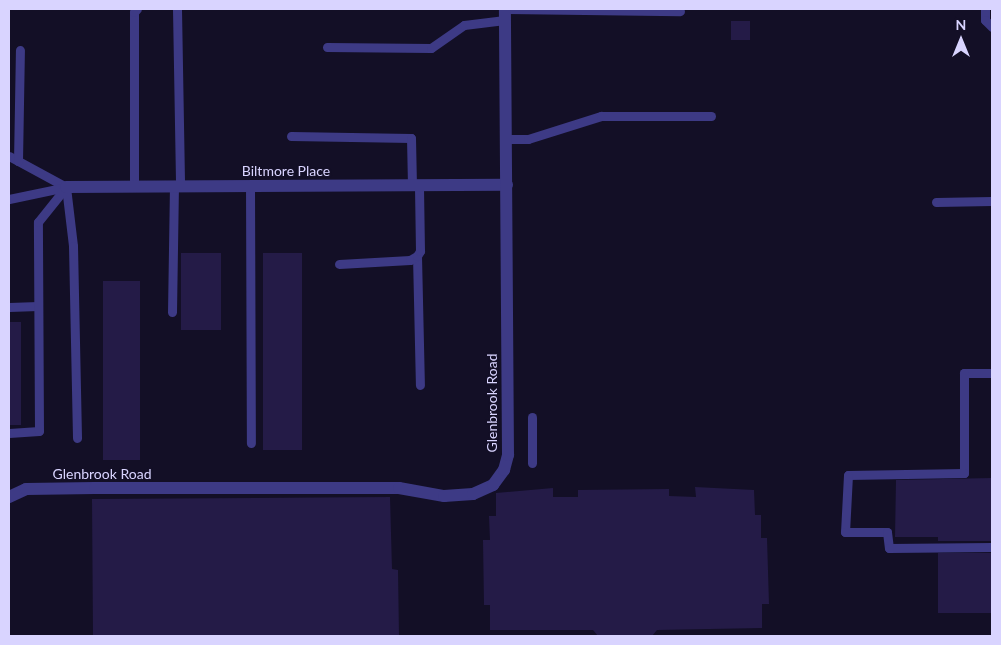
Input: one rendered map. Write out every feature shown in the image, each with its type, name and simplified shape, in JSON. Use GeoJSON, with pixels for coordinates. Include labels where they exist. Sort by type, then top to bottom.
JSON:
{"type":"FeatureCollection","features":[{"type":"Feature","properties":{"kind":"street","name":"Glenbrook Road"},"geometry":{"type":"LineString","coordinates":[[9,497],[26,489],[95,488],[399,488],[444,496],[473,494],[493,485],[504,470],[508,455],[505,13]]}},
{"type":"Feature","properties":{"kind":"street","name":"Biltmore Place"},"geometry":{"type":"LineString","coordinates":[[66,187],[506,185]]}},
{"type":"Feature","properties":{"kind":"lane"},"geometry":{"type":"LineString","coordinates":[[134,187],[134,12],[137,9]]}},
{"type":"Feature","properties":{"kind":"lane"},"geometry":{"type":"LineString","coordinates":[[172,312],[177,187],[177,9]]}},
{"type":"Feature","properties":{"kind":"lane"},"geometry":{"type":"LineString","coordinates":[[984,9],[985,20],[992,27]]}},
{"type":"Feature","properties":{"kind":"lane"},"geometry":{"type":"LineString","coordinates":[[327,47],[431,48],[464,25],[505,13],[680,11]]}},
{"type":"Feature","properties":{"kind":"lane"},"geometry":{"type":"LineString","coordinates":[[18,161],[20,50]]}},
{"type":"Feature","properties":{"kind":"lane"},"geometry":{"type":"LineString","coordinates":[[506,140],[528,139],[601,116],[711,116]]}},
{"type":"Feature","properties":{"kind":"lane"},"geometry":{"type":"LineString","coordinates":[[291,136],[411,138],[420,251],[417,256],[410,260],[339,264]]}},
{"type":"Feature","properties":{"kind":"lane"},"geometry":{"type":"LineString","coordinates":[[9,156],[66,187]]}},
{"type":"Feature","properties":{"kind":"lane"},"geometry":{"type":"LineString","coordinates":[[250,186],[251,443]]}},
{"type":"Feature","properties":{"kind":"lane"},"geometry":{"type":"LineString","coordinates":[[9,199],[66,187]]}},
{"type":"Feature","properties":{"kind":"lane"},"geometry":{"type":"LineString","coordinates":[[9,433],[39,431],[38,222],[66,187]]}},
{"type":"Feature","properties":{"kind":"lane"},"geometry":{"type":"LineString","coordinates":[[66,187],[73,246],[77,438]]}},
{"type":"Feature","properties":{"kind":"lane"},"geometry":{"type":"LineString","coordinates":[[936,202],[992,201]]}},
{"type":"Feature","properties":{"kind":"lane"},"geometry":{"type":"LineString","coordinates":[[417,256],[420,385]]}},
{"type":"Feature","properties":{"kind":"lane"},"geometry":{"type":"LineString","coordinates":[[9,307],[38,306]]}},
{"type":"Feature","properties":{"kind":"lane"},"geometry":{"type":"LineString","coordinates":[[992,373],[964,373],[964,473],[848,475],[845,532],[887,532],[889,548],[992,547]]}},
{"type":"Feature","properties":{"kind":"lane"},"geometry":{"type":"LineString","coordinates":[[532,417],[532,463]]}},
{"type":"Feature","properties":{"kind":"building"},"geometry":{"type":"Polygon","coordinates":[[[731,21],[750,21],[750,40],[731,40],[731,21]]]}},
{"type":"Feature","properties":{"kind":"building"},"geometry":{"type":"Polygon","coordinates":[[[181,253],[221,253],[221,330],[181,330],[181,253]]]}},
{"type":"Feature","properties":{"kind":"building"},"geometry":{"type":"Polygon","coordinates":[[[263,253],[302,253],[302,450],[263,450],[263,253]]]}},
{"type":"Feature","properties":{"kind":"building"},"geometry":{"type":"Polygon","coordinates":[[[103,281],[140,281],[140,460],[103,460],[103,281]]]}},
{"type":"Feature","properties":{"kind":"building"},"geometry":{"type":"Polygon","coordinates":[[[9,322],[21,322],[21,425],[9,425],[9,322]]]}},
{"type":"Feature","properties":{"kind":"building"},"geometry":{"type":"Polygon","coordinates":[[[992,478],[992,541],[938,541],[938,537],[895,537],[896,480],[992,478]]]}},
{"type":"Feature","properties":{"kind":"building"},"geometry":{"type":"Polygon","coordinates":[[[695,487],[754,490],[755,515],[761,515],[761,538],[767,538],[769,604],[762,604],[762,628],[657,630],[652,636],[598,636],[593,630],[490,630],[490,605],[484,605],[483,540],[490,540],[489,516],[496,516],[496,493],[553,488],[553,497],[578,497],[578,490],[669,489],[669,496],[696,497],[695,487]]]}},
{"type":"Feature","properties":{"kind":"building"},"geometry":{"type":"Polygon","coordinates":[[[390,497],[392,569],[398,570],[399,636],[93,636],[92,499],[390,497]]]}},
{"type":"Feature","properties":{"kind":"building"},"geometry":{"type":"Polygon","coordinates":[[[938,553],[992,553],[992,613],[938,613],[938,553]]]}}]}
